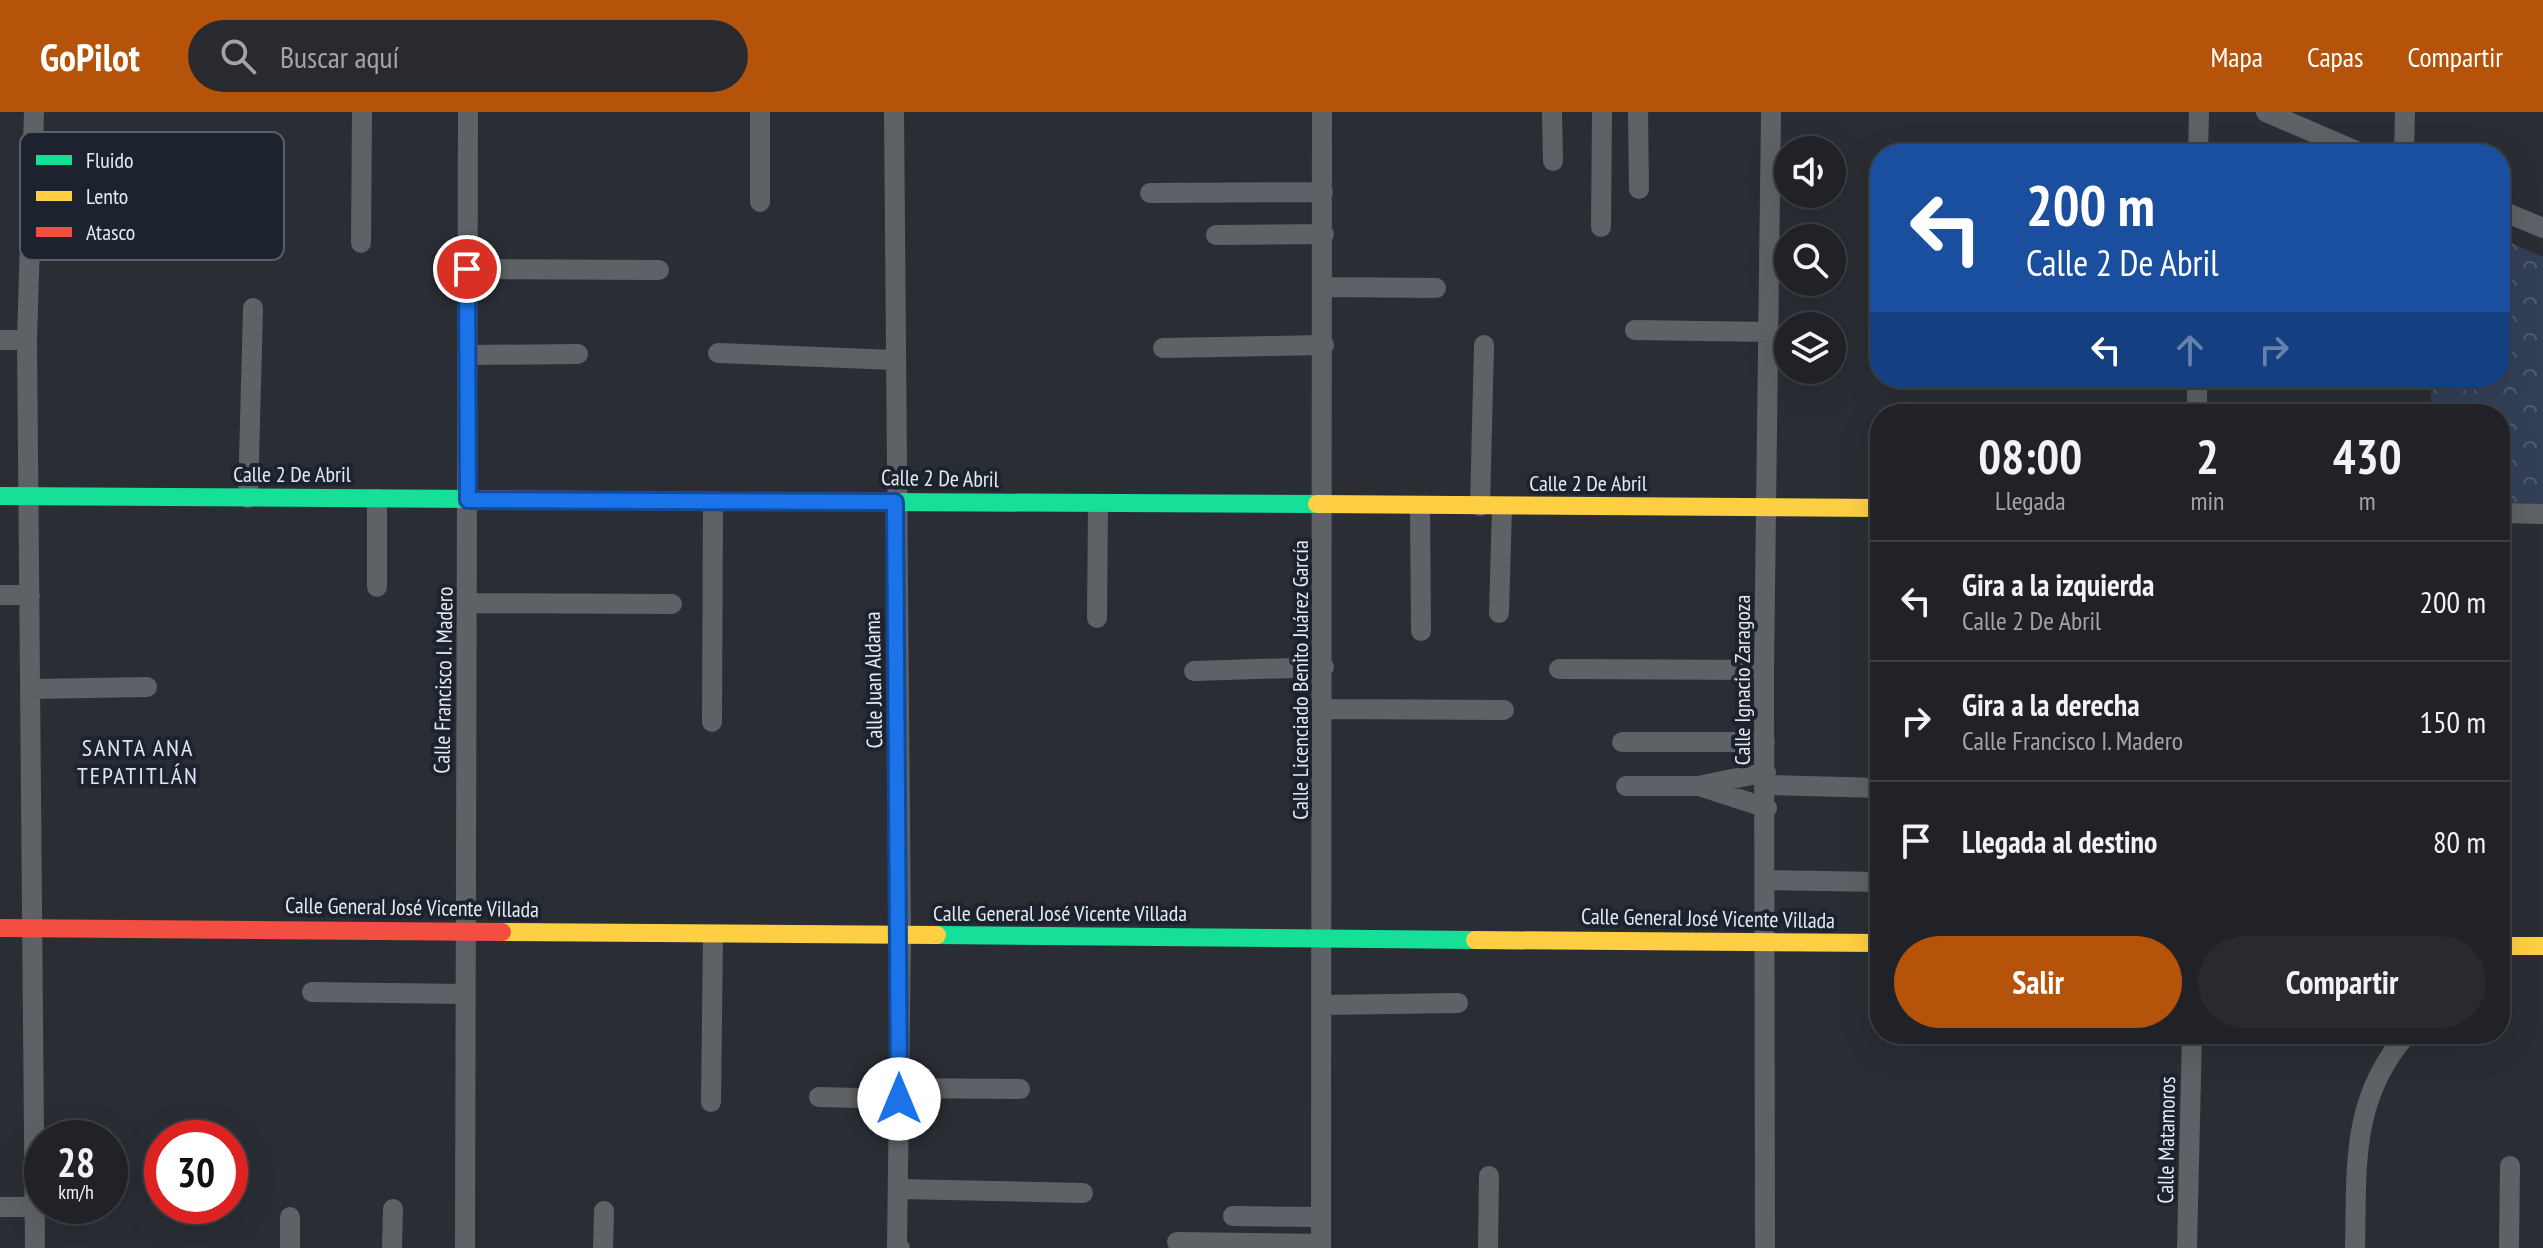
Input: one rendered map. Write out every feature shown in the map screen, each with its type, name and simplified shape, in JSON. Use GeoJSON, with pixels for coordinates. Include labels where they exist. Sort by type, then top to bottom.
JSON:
{"type":"FeatureCollection","features":[{"type":"Feature","properties":{"kind":"main road","name":"Calle 2 De Abril"},"geometry":{"type":"LineString","coordinates":[[0,496],[1870,508]]}},
{"type":"Feature","properties":{"kind":"main road","name":"Calle General José Vicente Villada"},"geometry":{"type":"LineString","coordinates":[[0,928],[901,938],[1323,936],[1870,943]]}},
{"type":"Feature","properties":{"kind":"main road"},"geometry":{"type":"LineString","coordinates":[[2510,946],[2543,946]]}},
{"type":"Feature","properties":{"kind":"street"},"geometry":{"type":"LineString","coordinates":[[33,132],[34,112]]}},
{"type":"Feature","properties":{"kind":"street"},"geometry":{"type":"LineString","coordinates":[[361,243],[362,112]]}},
{"type":"Feature","properties":{"kind":"street","name":"Calle Francisco I. Madero"},"geometry":{"type":"LineString","coordinates":[[465,1248],[468,112]]}},
{"type":"Feature","properties":{"kind":"street"},"geometry":{"type":"LineString","coordinates":[[760,112],[760,202]]}},
{"type":"Feature","properties":{"kind":"street","name":"Calle Juan Aldama"},"geometry":{"type":"LineString","coordinates":[[894,112],[901,938],[898,1248]]}},
{"type":"Feature","properties":{"kind":"street","name":"Calle Licenciado Benito Juárez García"},"geometry":{"type":"LineString","coordinates":[[1321,1246],[1325,287],[1322,112]]}},
{"type":"Feature","properties":{"kind":"street"},"geometry":{"type":"LineString","coordinates":[[1552,112],[1553,161]]}},
{"type":"Feature","properties":{"kind":"street"},"geometry":{"type":"LineString","coordinates":[[1601,227],[1602,112]]}},
{"type":"Feature","properties":{"kind":"street"},"geometry":{"type":"LineString","coordinates":[[1638,112],[1639,189]]}},
{"type":"Feature","properties":{"kind":"street","name":"Calle Ignacio Zaragoza"},"geometry":{"type":"LineString","coordinates":[[1765,1248],[1767,808],[1764,670],[1771,112]]}},
{"type":"Feature","properties":{"kind":"street"},"geometry":{"type":"LineString","coordinates":[[2198,144],[2199,112]]}},
{"type":"Feature","properties":{"kind":"street"},"geometry":{"type":"LineString","coordinates":[[2266,112],[2340,144]]}},
{"type":"Feature","properties":{"kind":"street"},"geometry":{"type":"LineString","coordinates":[[2404,144],[2405,112]]}},
{"type":"Feature","properties":{"kind":"street"},"geometry":{"type":"LineString","coordinates":[[1150,193],[1323,192]]}},
{"type":"Feature","properties":{"kind":"street"},"geometry":{"type":"LineString","coordinates":[[2510,214],[2543,228]]}},
{"type":"Feature","properties":{"kind":"street"},"geometry":{"type":"LineString","coordinates":[[1216,235],[1324,234]]}},
{"type":"Feature","properties":{"kind":"street"},"geometry":{"type":"LineString","coordinates":[[29,260],[27,340],[34,1120]]}},
{"type":"Feature","properties":{"kind":"street"},"geometry":{"type":"LineString","coordinates":[[467,269],[659,270]]}},
{"type":"Feature","properties":{"kind":"street"},"geometry":{"type":"LineString","coordinates":[[1325,287],[1436,288]]}},
{"type":"Feature","properties":{"kind":"street"},"geometry":{"type":"LineString","coordinates":[[248,498],[253,308]]}},
{"type":"Feature","properties":{"kind":"street"},"geometry":{"type":"LineString","coordinates":[[1635,330],[1770,332]]}},
{"type":"Feature","properties":{"kind":"street"},"geometry":{"type":"LineString","coordinates":[[0,340],[27,340]]}},
{"type":"Feature","properties":{"kind":"street"},"geometry":{"type":"LineString","coordinates":[[1163,348],[1324,345]]}},
{"type":"Feature","properties":{"kind":"street"},"geometry":{"type":"LineString","coordinates":[[1480,506],[1484,345]]}},
{"type":"Feature","properties":{"kind":"street"},"geometry":{"type":"LineString","coordinates":[[718,353],[895,360]]}},
{"type":"Feature","properties":{"kind":"street"},"geometry":{"type":"LineString","coordinates":[[468,355],[578,354]]}},
{"type":"Feature","properties":{"kind":"street"},"geometry":{"type":"LineString","coordinates":[[377,499],[377,587]]}},
{"type":"Feature","properties":{"kind":"street"},"geometry":{"type":"LineString","coordinates":[[712,722],[713,501]]}},
{"type":"Feature","properties":{"kind":"street"},"geometry":{"type":"LineString","coordinates":[[1097,618],[1098,504]]}},
{"type":"Feature","properties":{"kind":"street"},"geometry":{"type":"LineString","coordinates":[[1420,506],[1421,631]]}},
{"type":"Feature","properties":{"kind":"street"},"geometry":{"type":"LineString","coordinates":[[1499,613],[1502,507]]}},
{"type":"Feature","properties":{"kind":"street"},"geometry":{"type":"LineString","coordinates":[[2510,513],[2543,514]]}},
{"type":"Feature","properties":{"kind":"street"},"geometry":{"type":"LineString","coordinates":[[0,595],[30,595]]}},
{"type":"Feature","properties":{"kind":"street"},"geometry":{"type":"LineString","coordinates":[[468,603],[672,604]]}},
{"type":"Feature","properties":{"kind":"street"},"geometry":{"type":"LineString","coordinates":[[1194,671],[1324,667]]}},
{"type":"Feature","properties":{"kind":"street"},"geometry":{"type":"LineString","coordinates":[[1559,669],[1764,670]]}},
{"type":"Feature","properties":{"kind":"street"},"geometry":{"type":"LineString","coordinates":[[31,689],[147,687]]}},
{"type":"Feature","properties":{"kind":"street"},"geometry":{"type":"LineString","coordinates":[[1324,709],[1504,710]]}},
{"type":"Feature","properties":{"kind":"street"},"geometry":{"type":"LineString","coordinates":[[1622,742],[1765,742]]}},
{"type":"Feature","properties":{"kind":"street"},"geometry":{"type":"LineString","coordinates":[[1626,786],[1698,786],[1766,778],[1870,787]]}},
{"type":"Feature","properties":{"kind":"street"},"geometry":{"type":"LineString","coordinates":[[1698,786],[1767,808]]}},
{"type":"Feature","properties":{"kind":"street"},"geometry":{"type":"LineString","coordinates":[[1767,880],[1870,882]]}},
{"type":"Feature","properties":{"kind":"street"},"geometry":{"type":"LineString","coordinates":[[711,1102],[713,935]]}},
{"type":"Feature","properties":{"kind":"street"},"geometry":{"type":"LineString","coordinates":[[312,992],[465,994]]}},
{"type":"Feature","properties":{"kind":"street"},"geometry":{"type":"LineString","coordinates":[[1322,1005],[1458,1003]]}},
{"type":"Feature","properties":{"kind":"street","name":"Calle Matamoros"},"geometry":{"type":"LineString","coordinates":[[2187,1248],[2192,1044]]}},
{"type":"Feature","properties":{"kind":"street"},"geometry":{"type":"LineString","coordinates":[[2355,1248],[2360,1122],[2370,1088],[2384,1060],[2398,1044]]}},
{"type":"Feature","properties":{"kind":"street"},"geometry":{"type":"LineString","coordinates":[[819,1097],[1020,1089]]}},
{"type":"Feature","properties":{"kind":"street"},"geometry":{"type":"LineString","coordinates":[[2509,1248],[2510,1166]]}},
{"type":"Feature","properties":{"kind":"street"},"geometry":{"type":"LineString","coordinates":[[1488,1248],[1489,1176]]}},
{"type":"Feature","properties":{"kind":"street"},"geometry":{"type":"LineString","coordinates":[[898,1189],[1083,1193]]}},
{"type":"Feature","properties":{"kind":"street"},"geometry":{"type":"LineString","coordinates":[[0,1207],[24,1207]]}},
{"type":"Feature","properties":{"kind":"street"},"geometry":{"type":"LineString","coordinates":[[392,1248],[393,1209]]}},
{"type":"Feature","properties":{"kind":"street"},"geometry":{"type":"LineString","coordinates":[[603,1248],[604,1211]]}},
{"type":"Feature","properties":{"kind":"street"},"geometry":{"type":"LineString","coordinates":[[1233,1216],[1321,1217]]}},
{"type":"Feature","properties":{"kind":"street"},"geometry":{"type":"LineString","coordinates":[[290,1217],[290,1248]]}},
{"type":"Feature","properties":{"kind":"street"},"geometry":{"type":"LineString","coordinates":[[35,1224],[35,1248]]}},
{"type":"Feature","properties":{"kind":"street"},"geometry":{"type":"LineString","coordinates":[[1177,1242],[1321,1246]]}},
{"type":"Feature","properties":{"kind":"green space"},"geometry":{"type":"Polygon","coordinates":[[[2510,242],[2543,257],[2543,505],[2510,511],[2510,404],[2431,404],[2431,388],[2510,388],[2510,242]]]}},
{"type":"Feature","properties":{"kind":"traffic: fast"},"geometry":{"type":"LineString","coordinates":[[0,496],[475,499]]}},
{"type":"Feature","properties":{"kind":"traffic: fast"},"geometry":{"type":"LineString","coordinates":[[882,502],[1317,504]]}},
{"type":"Feature","properties":{"kind":"traffic: fast"},"geometry":{"type":"LineString","coordinates":[[937,935],[1475,940]]}},
{"type":"Feature","properties":{"kind":"traffic: slow"},"geometry":{"type":"LineString","coordinates":[[1317,504],[1870,508]]}},
{"type":"Feature","properties":{"kind":"traffic: slow"},"geometry":{"type":"LineString","coordinates":[[502,932],[937,935]]}},
{"type":"Feature","properties":{"kind":"traffic: slow"},"geometry":{"type":"LineString","coordinates":[[1475,940],[1870,943]]}},
{"type":"Feature","properties":{"kind":"traffic: slow"},"geometry":{"type":"LineString","coordinates":[[2510,946],[2543,946]]}},
{"type":"Feature","properties":{"kind":"traffic: jam"},"geometry":{"type":"LineString","coordinates":[[475,499],[882,502]]}},
{"type":"Feature","properties":{"kind":"traffic: jam"},"geometry":{"type":"LineString","coordinates":[[0,928],[502,932]]}},
{"type":"Feature","properties":{"kind":"district","name":"SANTA ANA TEPATITLÁN"},"geometry":{"type":"Point","coordinates":[138,762]}},
{"type":"Feature","properties":{"kind":"route"},"geometry":{"type":"LineString","coordinates":[[467,269],[468,500],[895,502],[901,938],[899,1099]]}}]}
